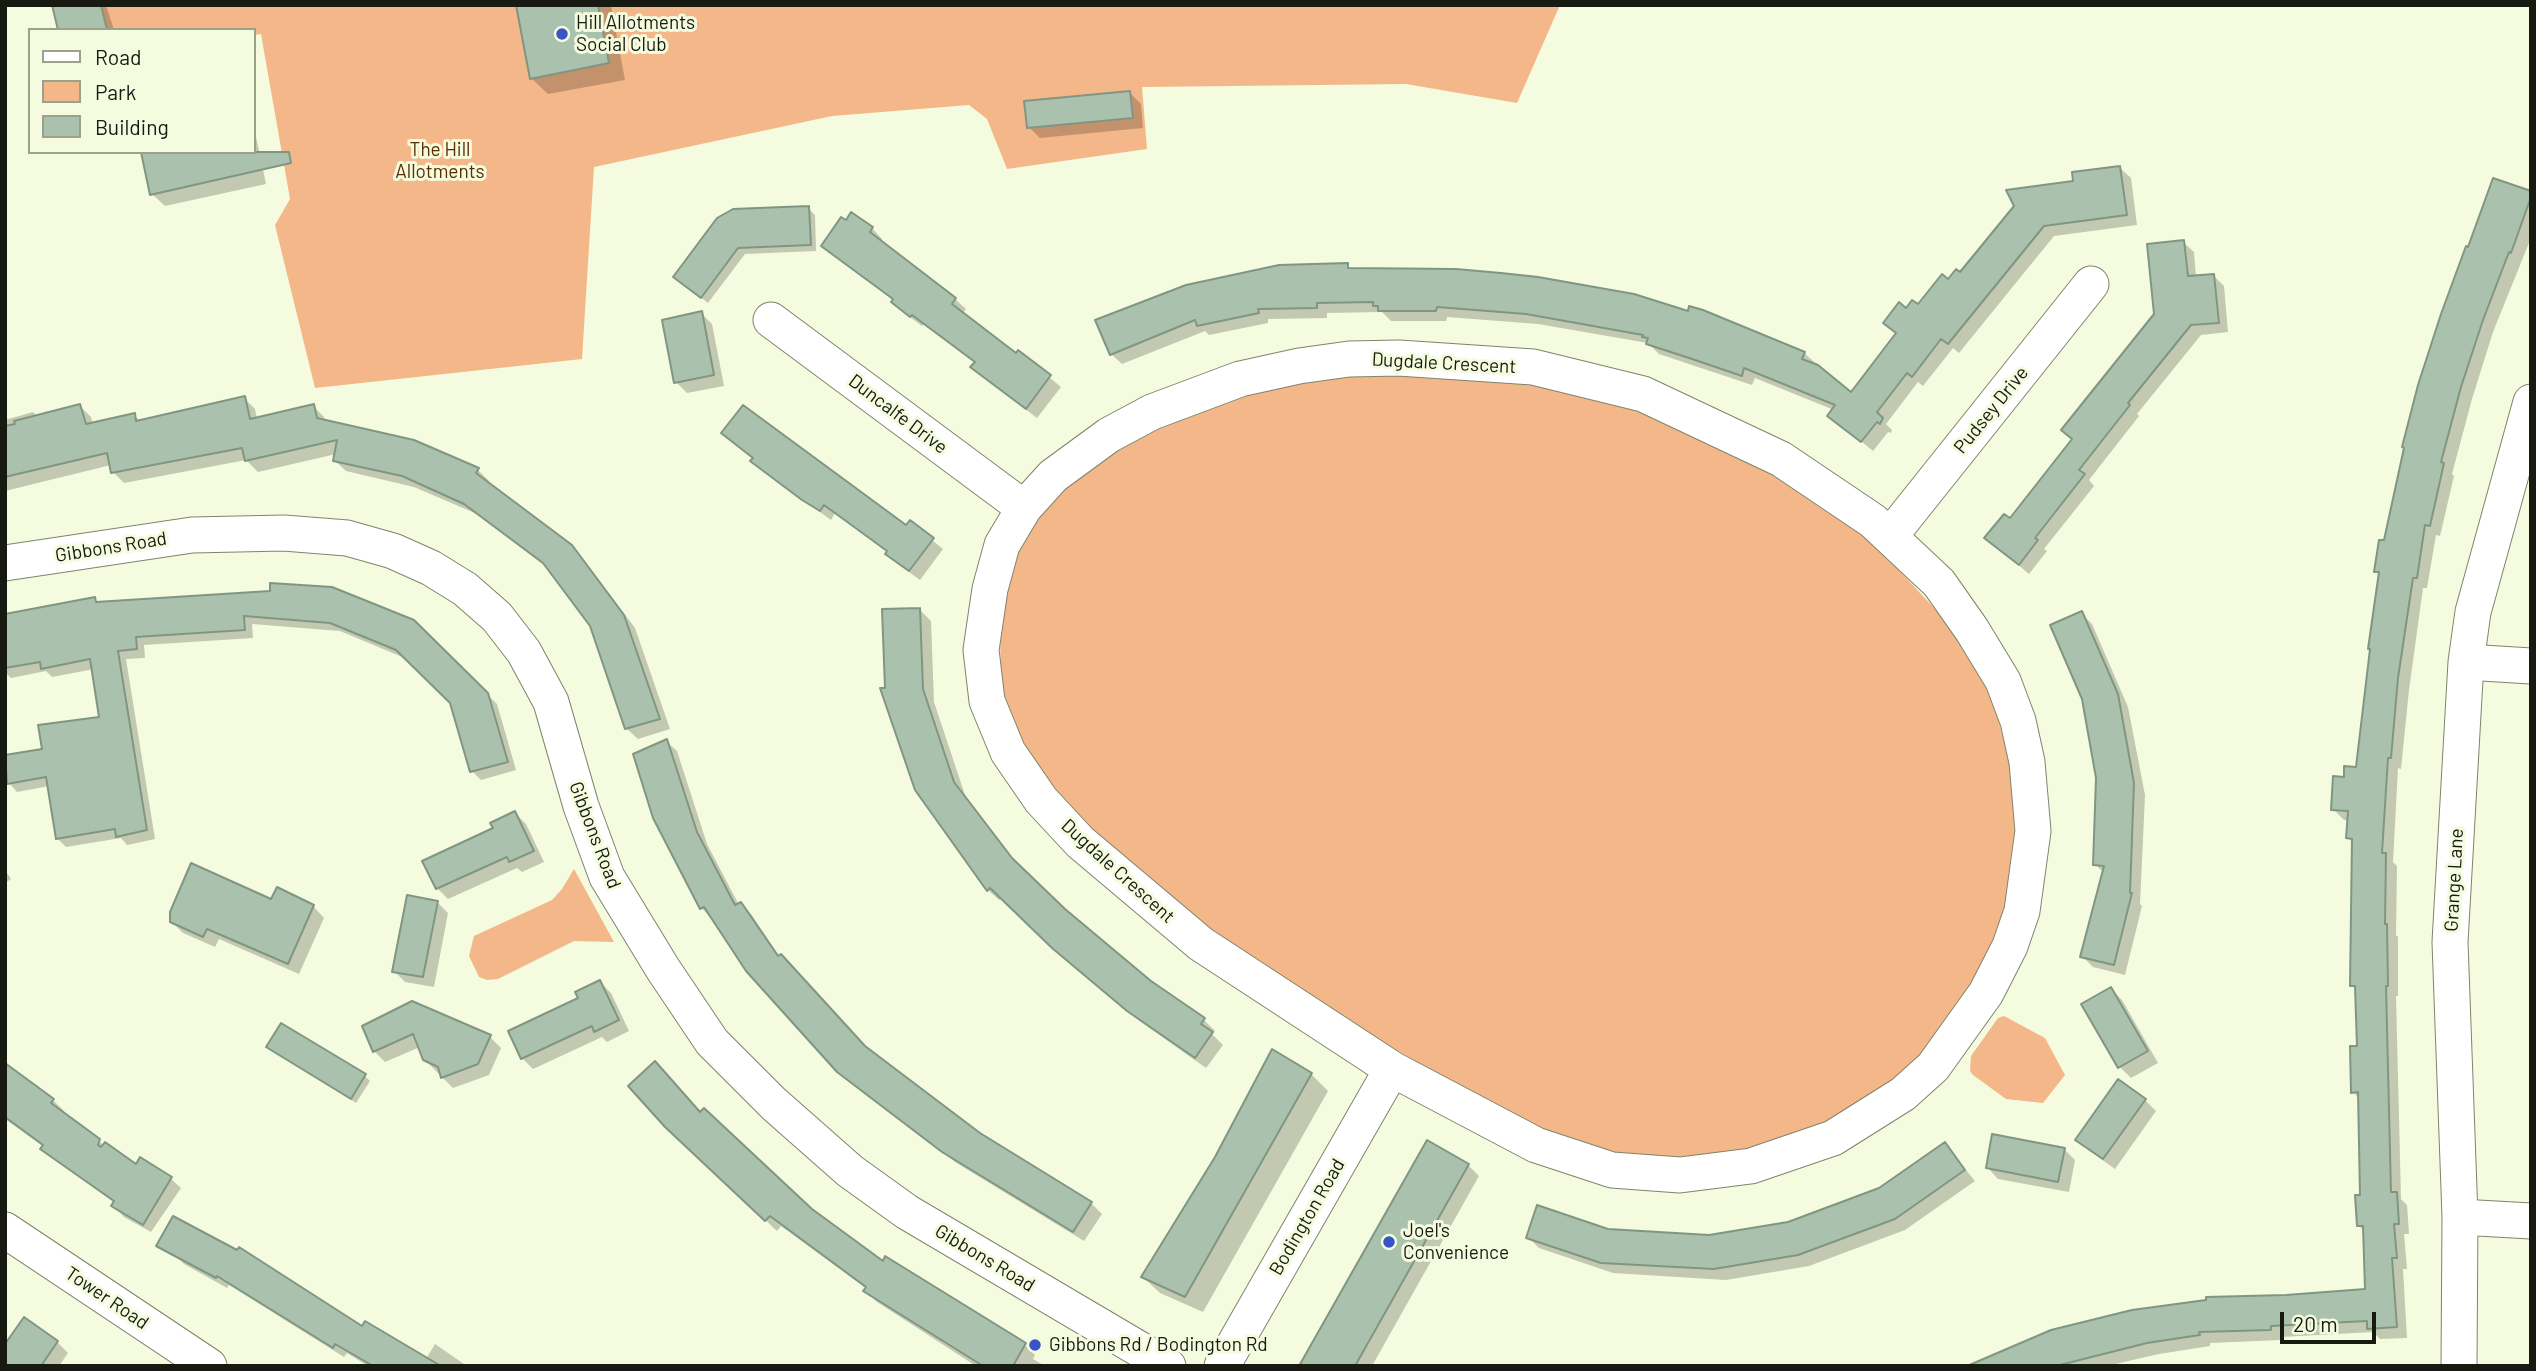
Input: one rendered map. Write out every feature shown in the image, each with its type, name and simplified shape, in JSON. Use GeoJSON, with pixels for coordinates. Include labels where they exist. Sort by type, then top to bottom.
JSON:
{"type":"FeatureCollection","features":[{"type":"Feature","properties":{"kind":"street","name":"Pudsey Drive"},"geometry":{"type":"LineString","coordinates":[[1890,536],[2091,284]]}},
{"type":"Feature","properties":{"kind":"street","name":"Duncalfe Drive"},"geometry":{"type":"LineString","coordinates":[[771,320],[1024,508]]}},
{"type":"Feature","properties":{"kind":"street","name":"Dugdale Crescent"},"geometry":{"type":"LineString","coordinates":[[1399,358],[1534,367],[1643,394],[1781,459],[1890,536],[1939,583],[1972,629],[2003,681],[2018,721],[2027,762],[2033,831],[2022,911],[2010,946],[1986,993],[1933,1067],[1903,1094],[1833,1138],[1751,1166],[1680,1175],[1612,1170],[1536,1145],[1392,1069],[1201,944],[1080,842],[1041,800],[1008,752],[988,701],[981,650],[990,589],[1002,545],[1024,508],[1053,476],[1084,452],[1152,412],[1240,379],[1299,366],[1349,359],[1399,358]]}},
{"type":"Feature","properties":{"kind":"street","name":"Grange Lane"},"geometry":{"type":"LineString","coordinates":[[2459,1366],[2460,1217],[2450,942],[2466,662],[2473,612],[2531,402]]}},
{"type":"Feature","properties":{"kind":"street","name":"Gibbons Road"},"geometry":{"type":"LineString","coordinates":[[5,563],[192,535],[284,533],[347,538],[393,551],[431,568],[466,589],[497,617],[524,652],[551,702],[581,806],[607,877],[663,969],[712,1042],[774,1104],[859,1178],[907,1212],[1168,1366]]}},
{"type":"Feature","properties":{"kind":"street"},"geometry":{"type":"LineString","coordinates":[[2466,662],[2531,666]]}},
{"type":"Feature","properties":{"kind":"street","name":"Bodington Road"},"geometry":{"type":"LineString","coordinates":[[1222,1366],[1392,1069]]}},
{"type":"Feature","properties":{"kind":"street"},"geometry":{"type":"LineString","coordinates":[[2460,1217],[2531,1221]]}},
{"type":"Feature","properties":{"kind":"street","name":"Tower Road"},"geometry":{"type":"LineString","coordinates":[[7,1237],[209,1366]]}},
{"type":"Feature","properties":{"kind":"green space","name":"The Hill Allotments"},"geometry":{"type":"Polygon","coordinates":[[[101,5],[1560,5],[1517,103],[1406,84],[1142,87],[1147,149],[1007,169],[987,119],[969,105],[832,116],[594,167],[582,359],[315,388],[275,225],[290,199],[261,34],[256,35],[256,28],[107,28],[101,5]]]}},
{"type":"Feature","properties":{"kind":"green space"},"geometry":{"type":"Polygon","coordinates":[[[1407,371],[1542,381],[1607,399],[1667,420],[1798,487],[1852,525],[1945,620],[1972,657],[1993,700],[2008,756],[2016,812],[2013,867],[2004,913],[1987,960],[1964,1002],[1911,1069],[1837,1124],[1738,1158],[1638,1158],[1551,1137],[1492,1106],[1342,1018],[1221,938],[1089,827],[1050,787],[1018,741],[1001,690],[1000,634],[1005,586],[1019,548],[1040,515],[1074,480],[1113,452],[1210,402],[1339,375],[1407,371]]]}},
{"type":"Feature","properties":{"kind":"green space"},"geometry":{"type":"Polygon","coordinates":[[[574,869],[614,942],[574,941],[498,979],[487,980],[479,977],[469,956],[474,936],[552,900],[574,869]]]}},
{"type":"Feature","properties":{"kind":"green space"},"geometry":{"type":"Polygon","coordinates":[[[2004,1016],[2045,1038],[2065,1075],[2043,1103],[2006,1099],[1970,1071],[1971,1056],[1998,1018],[2004,1016]]]}},
{"type":"Feature","properties":{"kind":"building"},"geometry":{"type":"Polygon","coordinates":[[[52,5],[101,5],[107,28],[58,28],[52,5]]]}},
{"type":"Feature","properties":{"kind":"building","name":"Hill Allotments Social Club"},"geometry":{"type":"Polygon","coordinates":[[[516,5],[598,5],[609,63],[530,79],[516,5]]]}},
{"type":"Feature","properties":{"kind":"building"},"geometry":{"type":"Polygon","coordinates":[[[1130,91],[1133,118],[1027,128],[1024,101],[1130,91]]]}},
{"type":"Feature","properties":{"kind":"building"},"geometry":{"type":"Polygon","coordinates":[[[289,152],[291,163],[150,195],[141,154],[289,152]]]}},
{"type":"Feature","properties":{"kind":"building"},"geometry":{"type":"Polygon","coordinates":[[[2120,166],[2127,215],[2044,226],[1948,344],[1941,339],[1912,377],[1907,373],[1877,412],[1883,418],[1880,424],[1877,422],[1861,442],[1827,416],[1835,405],[1744,368],[1742,376],[1646,344],[1648,338],[1642,337],[1643,335],[1526,314],[1437,307],[1436,311],[1378,311],[1378,306],[1373,306],[1373,302],[1317,303],[1317,308],[1258,309],[1259,313],[1197,326],[1195,320],[1110,355],[1095,320],[1186,285],[1279,265],[1348,263],[1348,268],[1456,269],[1501,273],[1634,294],[1688,311],[1689,306],[1703,310],[1805,352],[1802,359],[1818,365],[1851,392],[1896,333],[1883,323],[1899,302],[1906,308],[1912,300],[1918,304],[1942,274],[1948,279],[1956,269],[1960,272],[2014,206],[2006,190],[2073,181],[2072,172],[2120,166]]]}},
{"type":"Feature","properties":{"kind":"building"},"geometry":{"type":"Polygon","coordinates":[[[2493,178],[2531,191],[2531,197],[2483,320],[2441,462],[2444,463],[2430,526],[2425,525],[2417,578],[2413,578],[2398,678],[2391,758],[2388,758],[2382,853],[2386,853],[2391,1192],[2397,1192],[2399,1224],[2394,1224],[2397,1258],[2392,1258],[2397,1327],[2367,1329],[2367,1321],[2271,1326],[2271,1330],[2199,1332],[2200,1335],[2147,1343],[2056,1366],[1967,1366],[2051,1330],[2132,1310],[2206,1300],[2206,1297],[2365,1289],[2363,1226],[2357,1226],[2355,1195],[2360,1195],[2358,1092],[2351,1093],[2350,1046],[2357,1046],[2355,986],[2350,986],[2352,839],[2346,838],[2348,811],[2331,810],[2333,776],[2344,777],[2344,766],[2356,767],[2379,572],[2374,572],[2379,540],[2384,540],[2404,448],[2402,447],[2418,385],[2441,314],[2493,178]]]}},
{"type":"Feature","properties":{"kind":"building"},"geometry":{"type":"Polygon","coordinates":[[[809,206],[811,245],[738,248],[701,298],[673,277],[717,218],[733,209],[809,206]]]}},
{"type":"Feature","properties":{"kind":"building"},"geometry":{"type":"Polygon","coordinates":[[[851,212],[873,227],[870,232],[956,298],[952,304],[1016,353],[1018,350],[1051,375],[1026,409],[970,367],[975,362],[912,315],[910,317],[891,302],[893,299],[821,246],[841,217],[846,220],[851,212]]]}},
{"type":"Feature","properties":{"kind":"building"},"geometry":{"type":"Polygon","coordinates":[[[2184,240],[2188,276],[2214,274],[2219,323],[2191,325],[2128,403],[2130,405],[2079,470],[2085,474],[2035,538],[2038,540],[2019,565],[1984,538],[2004,514],[2010,518],[2072,439],[2061,430],[2154,314],[2147,244],[2184,240]]]}},
{"type":"Feature","properties":{"kind":"building"},"geometry":{"type":"Polygon","coordinates":[[[702,311],[714,375],[674,383],[662,320],[702,311]]]}},
{"type":"Feature","properties":{"kind":"building"},"geometry":{"type":"Polygon","coordinates":[[[245,396],[250,419],[314,404],[317,418],[414,440],[479,468],[476,473],[572,545],[624,615],[660,719],[625,729],[590,626],[543,563],[464,504],[402,476],[333,461],[337,440],[245,461],[242,448],[111,473],[107,453],[5,477],[5,426],[15,424],[14,421],[80,404],[86,424],[135,413],[136,421],[245,396]]]}},
{"type":"Feature","properties":{"kind":"building"},"geometry":{"type":"Polygon","coordinates":[[[743,405],[906,525],[910,520],[934,538],[909,571],[885,554],[887,551],[824,505],[820,511],[802,500],[750,461],[753,458],[721,433],[743,405]]]}},
{"type":"Feature","properties":{"kind":"building"},"geometry":{"type":"Polygon","coordinates":[[[270,583],[332,587],[414,620],[488,693],[508,762],[470,772],[450,703],[396,650],[330,623],[244,616],[245,630],[136,637],[137,649],[118,651],[147,830],[116,837],[115,829],[56,839],[46,777],[7,784],[5,755],[42,749],[38,725],[99,717],[90,659],[41,669],[40,662],[5,668],[5,614],[95,597],[96,602],[270,591],[270,583]]]}},
{"type":"Feature","properties":{"kind":"building"},"geometry":{"type":"Polygon","coordinates":[[[920,608],[923,689],[954,782],[1012,858],[1065,909],[1151,981],[1205,1018],[1201,1024],[1213,1032],[1195,1058],[1127,1011],[1052,948],[990,888],[987,891],[915,790],[880,688],[885,688],[882,609],[920,608]]]}},
{"type":"Feature","properties":{"kind":"building"},"geometry":{"type":"Polygon","coordinates":[[[2082,611],[2118,694],[2134,783],[2132,893],[2114,965],[2080,957],[2104,866],[2093,865],[2096,778],[2082,699],[2050,625],[2082,611]]]}},
{"type":"Feature","properties":{"kind":"building"},"geometry":{"type":"Polygon","coordinates":[[[667,739],[697,832],[735,905],[741,902],[778,956],[781,954],[865,1046],[980,1133],[1092,1202],[1073,1232],[942,1152],[837,1072],[746,971],[704,907],[700,909],[653,818],[633,754],[667,739]]]}},
{"type":"Feature","properties":{"kind":"building"},"geometry":{"type":"Polygon","coordinates":[[[515,811],[534,851],[509,862],[507,857],[436,889],[422,861],[493,828],[490,823],[515,811]]]}},
{"type":"Feature","properties":{"kind":"building"},"geometry":{"type":"Polygon","coordinates":[[[191,863],[271,899],[277,887],[314,905],[288,964],[207,929],[203,937],[170,922],[170,912],[191,863]]]}},
{"type":"Feature","properties":{"kind":"building"},"geometry":{"type":"Polygon","coordinates":[[[407,895],[438,901],[423,977],[392,972],[407,895]]]}},
{"type":"Feature","properties":{"kind":"building"},"geometry":{"type":"Polygon","coordinates":[[[600,980],[619,1020],[594,1032],[592,1026],[521,1059],[508,1031],[578,998],[575,992],[600,980]]]}},
{"type":"Feature","properties":{"kind":"building"},"geometry":{"type":"Polygon","coordinates":[[[2111,987],[2148,1051],[2118,1068],[2081,1004],[2111,987]]]}},
{"type":"Feature","properties":{"kind":"building"},"geometry":{"type":"Polygon","coordinates":[[[412,1001],[491,1035],[478,1064],[441,1078],[438,1067],[423,1060],[413,1034],[373,1052],[362,1026],[412,1001]]]}},
{"type":"Feature","properties":{"kind":"building"},"geometry":{"type":"Polygon","coordinates":[[[281,1023],[366,1074],[351,1099],[266,1047],[281,1023]]]}},
{"type":"Feature","properties":{"kind":"building"},"geometry":{"type":"Polygon","coordinates":[[[1272,1049],[1312,1073],[1185,1297],[1141,1277],[1215,1157],[1272,1049]]]}},
{"type":"Feature","properties":{"kind":"building"},"geometry":{"type":"Polygon","coordinates":[[[655,1061],[700,1112],[704,1108],[812,1209],[883,1261],[885,1256],[1026,1343],[1013,1366],[983,1366],[863,1291],[866,1287],[770,1216],[765,1221],[665,1127],[628,1086],[655,1061]]]}},
{"type":"Feature","properties":{"kind":"building"},"geometry":{"type":"Polygon","coordinates":[[[5,1063],[54,1099],[51,1103],[100,1139],[98,1145],[101,1147],[105,1142],[136,1164],[140,1157],[172,1177],[143,1225],[111,1206],[114,1201],[40,1149],[43,1145],[5,1117],[5,1063]]]}},
{"type":"Feature","properties":{"kind":"building"},"geometry":{"type":"Polygon","coordinates":[[[2118,1079],[2146,1099],[2103,1159],[2075,1140],[2118,1079]]]}},
{"type":"Feature","properties":{"kind":"building"},"geometry":{"type":"Polygon","coordinates":[[[1992,1134],[2065,1148],[2058,1182],[1986,1168],[1992,1134]]]}},
{"type":"Feature","properties":{"kind":"building"},"geometry":{"type":"Polygon","coordinates":[[[1427,1140],[1469,1164],[1355,1366],[1299,1366],[1427,1140]]]}},
{"type":"Feature","properties":{"kind":"building"},"geometry":{"type":"Polygon","coordinates":[[[1945,1142],[1965,1170],[1895,1219],[1798,1255],[1714,1269],[1601,1263],[1526,1238],[1537,1205],[1608,1229],[1709,1235],[1788,1222],[1879,1188],[1945,1142]]]}},
{"type":"Feature","properties":{"kind":"building"},"geometry":{"type":"Polygon","coordinates":[[[173,1216],[237,1250],[239,1247],[362,1326],[365,1321],[441,1366],[373,1366],[335,1344],[333,1348],[217,1276],[216,1278],[156,1246],[173,1216]]]}},
{"type":"Feature","properties":{"kind":"building"},"geometry":{"type":"Polygon","coordinates":[[[24,1317],[58,1341],[41,1366],[5,1366],[5,1344],[24,1317]]]}},
{"type":"Feature","properties":{"kind":"place","name":"Hill Allotments Social Club"},"geometry":{"type":"Point","coordinates":[562,34]}},
{"type":"Feature","properties":{"kind":"place","name":"Joel's Convenience"},"geometry":{"type":"Point","coordinates":[1389,1242]}},
{"type":"Feature","properties":{"kind":"place","name":"Gibbons Rd / Bodington Rd"},"geometry":{"type":"Point","coordinates":[1035,1345]}}]}
